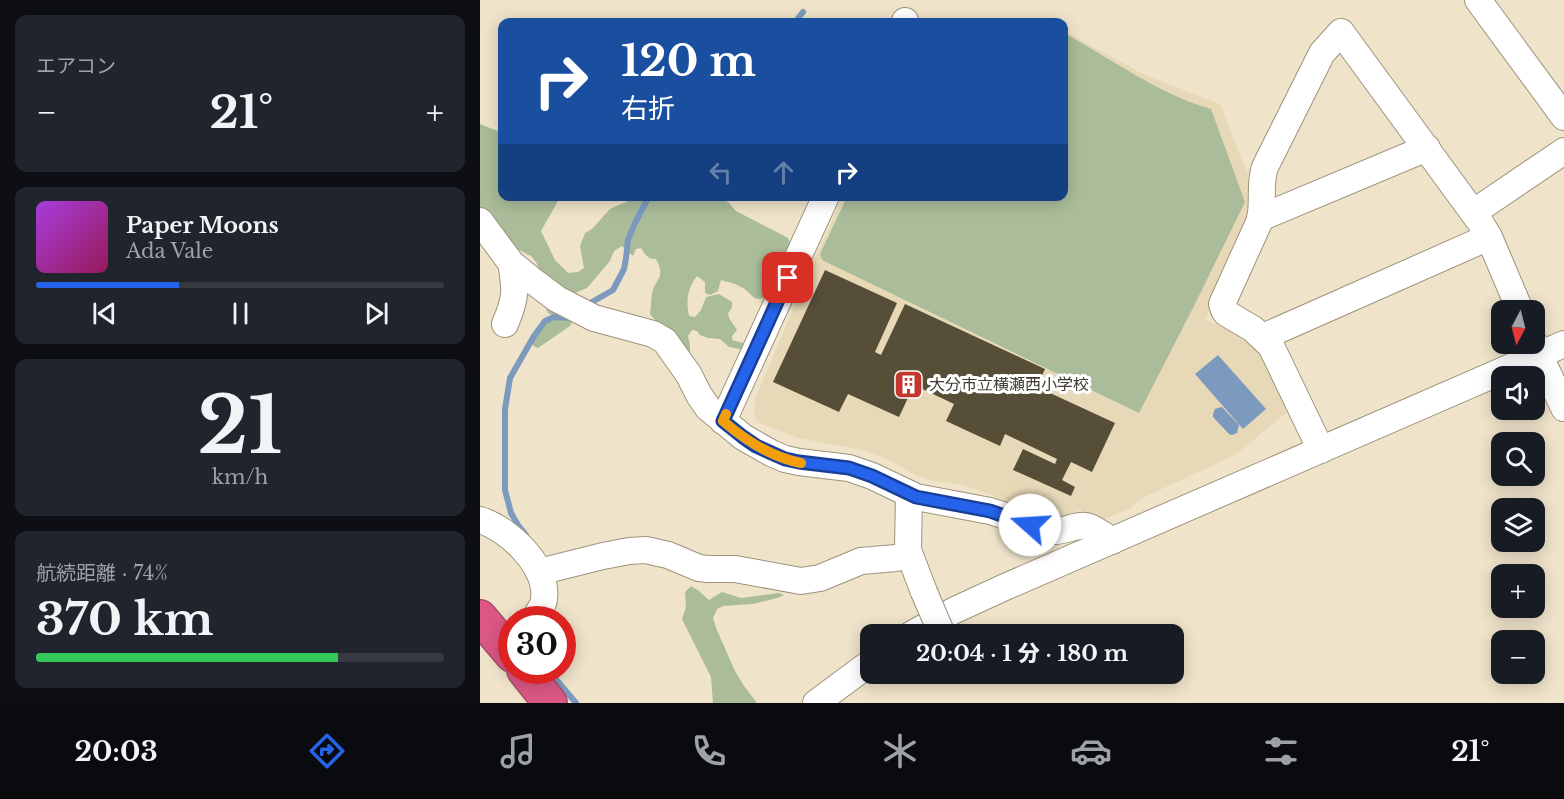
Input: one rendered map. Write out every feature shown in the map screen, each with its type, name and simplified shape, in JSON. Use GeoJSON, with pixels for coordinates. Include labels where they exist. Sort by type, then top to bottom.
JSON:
{"type":"FeatureCollection","features":[{"type":"Feature","properties":{"kind":"highway"},"geometry":{"type":"LineString","coordinates":[[482,619],[498,639]]}},
{"type":"Feature","properties":{"kind":"highway"},"geometry":{"type":"LineString","coordinates":[[535,684],[550,703]]}},
{"type":"Feature","properties":{"kind":"street"},"geometry":{"type":"LineString","coordinates":[[1478,0],[1564,117]]}},
{"type":"Feature","properties":{"kind":"street"},"geometry":{"type":"LineString","coordinates":[[1321,450],[1274,353],[1263,337],[1226,313],[1222,304],[1253,239],[1260,218],[1261,182],[1266,166],[1322,54],[1341,33],[1474,212],[1489,237],[1516,300]]}},
{"type":"Feature","properties":{"kind":"street"},"geometry":{"type":"LineString","coordinates":[[1260,218],[1427,148]]}},
{"type":"Feature","properties":{"kind":"street"},"geometry":{"type":"LineString","coordinates":[[1474,212],[1564,151]]}},
{"type":"Feature","properties":{"kind":"street"},"geometry":{"type":"LineString","coordinates":[[723,421],[824,201]]}},
{"type":"Feature","properties":{"kind":"street"},"geometry":{"type":"LineString","coordinates":[[480,221],[512,263],[545,291],[578,310],[606,322],[662,338],[708,408],[756,446],[785,459],[807,464],[849,468],[872,476],[920,499],[990,511],[1052,531],[1060,532],[1081,526],[1090,527],[1112,541]]}},
{"type":"Feature","properties":{"kind":"street"},"geometry":{"type":"LineString","coordinates":[[1263,337],[1489,237]]}},
{"type":"Feature","properties":{"kind":"street"},"geometry":{"type":"LineString","coordinates":[[505,324],[514,304],[515,283],[512,263]]}},
{"type":"Feature","properties":{"kind":"street"},"geometry":{"type":"LineString","coordinates":[[1545,348],[1564,344]]}},
{"type":"Feature","properties":{"kind":"street"},"geometry":{"type":"LineString","coordinates":[[930,624],[1005,587],[1321,450],[1526,354]]}},
{"type":"Feature","properties":{"kind":"street"},"geometry":{"type":"LineString","coordinates":[[1539,354],[1564,408]]}},
{"type":"Feature","properties":{"kind":"street"},"geometry":{"type":"LineString","coordinates":[[909,494],[907,546],[938,624]]}},
{"type":"Feature","properties":{"kind":"street"},"geometry":{"type":"LineString","coordinates":[[480,520],[498,527],[507,534],[535,565],[545,598],[541,606]]}},
{"type":"Feature","properties":{"kind":"street"},"geometry":{"type":"LineString","coordinates":[[539,572],[612,554],[646,550],[668,555],[699,568],[735,569],[801,581],[820,578],[861,561],[896,558],[909,554]]}},
{"type":"Feature","properties":{"kind":"street"},"geometry":{"type":"LineString","coordinates":[[816,703],[860,670]]}},
{"type":"Feature","properties":{"kind":"shaded area"},"geometry":{"type":"Polygon","coordinates":[[[1068,33],[1143,74],[1220,104],[1258,201],[1253,223],[1205,320],[1247,338],[1261,353],[1290,410],[1235,455],[1140,499],[1131,508],[1102,520],[1080,510],[1058,521],[975,489],[917,476],[887,459],[863,450],[798,438],[758,422],[754,409],[756,396],[841,201],[1068,201],[1068,33]]]}},
{"type":"Feature","properties":{"kind":"green space"},"geometry":{"type":"Polygon","coordinates":[[[1068,35],[1154,85],[1211,109],[1245,202],[1139,413],[822,260],[820,254],[845,201],[1068,201],[1068,35]]]}},
{"type":"Feature","properties":{"kind":"green space"},"geometry":{"type":"Polygon","coordinates":[[[480,124],[498,131],[498,201],[558,201],[541,231],[555,260],[568,273],[578,272],[584,268],[580,246],[585,233],[592,229],[610,209],[628,201],[725,201],[736,211],[788,238],[790,243],[771,295],[764,298],[756,299],[739,286],[721,280],[718,291],[710,295],[705,293],[705,282],[697,276],[689,290],[689,316],[695,317],[701,310],[706,297],[719,294],[732,302],[732,308],[728,313],[737,330],[732,340],[746,346],[745,350],[729,347],[720,339],[708,338],[692,330],[688,336],[690,352],[685,355],[650,314],[652,293],[660,270],[656,259],[649,258],[641,248],[636,249],[633,256],[622,246],[614,251],[610,261],[587,288],[570,295],[542,275],[531,256],[509,245],[480,208],[480,124]]]}},
{"type":"Feature","properties":{"kind":"green space"},"geometry":{"type":"Polygon","coordinates":[[[548,304],[570,315],[572,323],[538,348],[533,346],[532,337],[552,315],[546,308],[548,304]]]}},
{"type":"Feature","properties":{"kind":"green space"},"geometry":{"type":"Polygon","coordinates":[[[691,586],[709,600],[722,592],[741,598],[779,593],[784,595],[753,604],[723,606],[717,609],[713,618],[735,671],[757,703],[713,703],[711,677],[682,619],[686,607],[685,592],[691,586]]]}},
{"type":"Feature","properties":{"kind":"water"},"geometry":{"type":"Polygon","coordinates":[[[1218,355],[1266,409],[1243,429],[1195,374],[1218,355]]]}},
{"type":"Feature","properties":{"kind":"water"},"geometry":{"type":"Polygon","coordinates":[[[1221,407],[1239,425],[1237,433],[1229,434],[1213,417],[1215,409],[1221,407]]]}},
{"type":"Feature","properties":{"kind":"building","name":"大分市立横瀬西小学校"},"geometry":{"type":"Polygon","coordinates":[[[825,270],[897,303],[875,352],[881,355],[905,304],[1045,369],[1037,387],[1115,423],[1092,472],[1071,462],[1062,480],[1075,487],[1071,496],[1013,470],[1023,449],[1055,464],[1057,459],[1005,434],[1000,446],[946,421],[954,404],[914,385],[899,417],[848,394],[839,412],[773,382],[825,270]]]}},
{"type":"Feature","properties":{"kind":"waterway"},"geometry":{"type":"LineString","coordinates":[[798,18],[803,12]]}},
{"type":"Feature","properties":{"kind":"waterway"},"geometry":{"type":"LineString","coordinates":[[585,306],[613,290],[624,269],[628,240],[646,201]]}},
{"type":"Feature","properties":{"kind":"waterway"},"geometry":{"type":"LineString","coordinates":[[526,535],[511,513],[505,490],[505,409],[510,378],[545,321],[554,317],[571,318]]}},
{"type":"Feature","properties":{"kind":"waterway"},"geometry":{"type":"LineString","coordinates":[[560,684],[576,703]]}},
{"type":"Feature","properties":{"kind":"slow traffic"},"geometry":{"type":"LineString","coordinates":[[726,414],[723,421],[756,446],[785,459],[801,463]]}},
{"type":"Feature","properties":{"kind":"place","name":"大分市立横瀬西小学校"},"geometry":{"type":"Point","coordinates":[908,384]}},
{"type":"Feature","properties":{"kind":"route"},"geometry":{"type":"LineString","coordinates":[[788,278],[723,421],[756,446],[785,459],[849,468],[872,476],[920,499],[990,511],[1030,525]]}}]}
